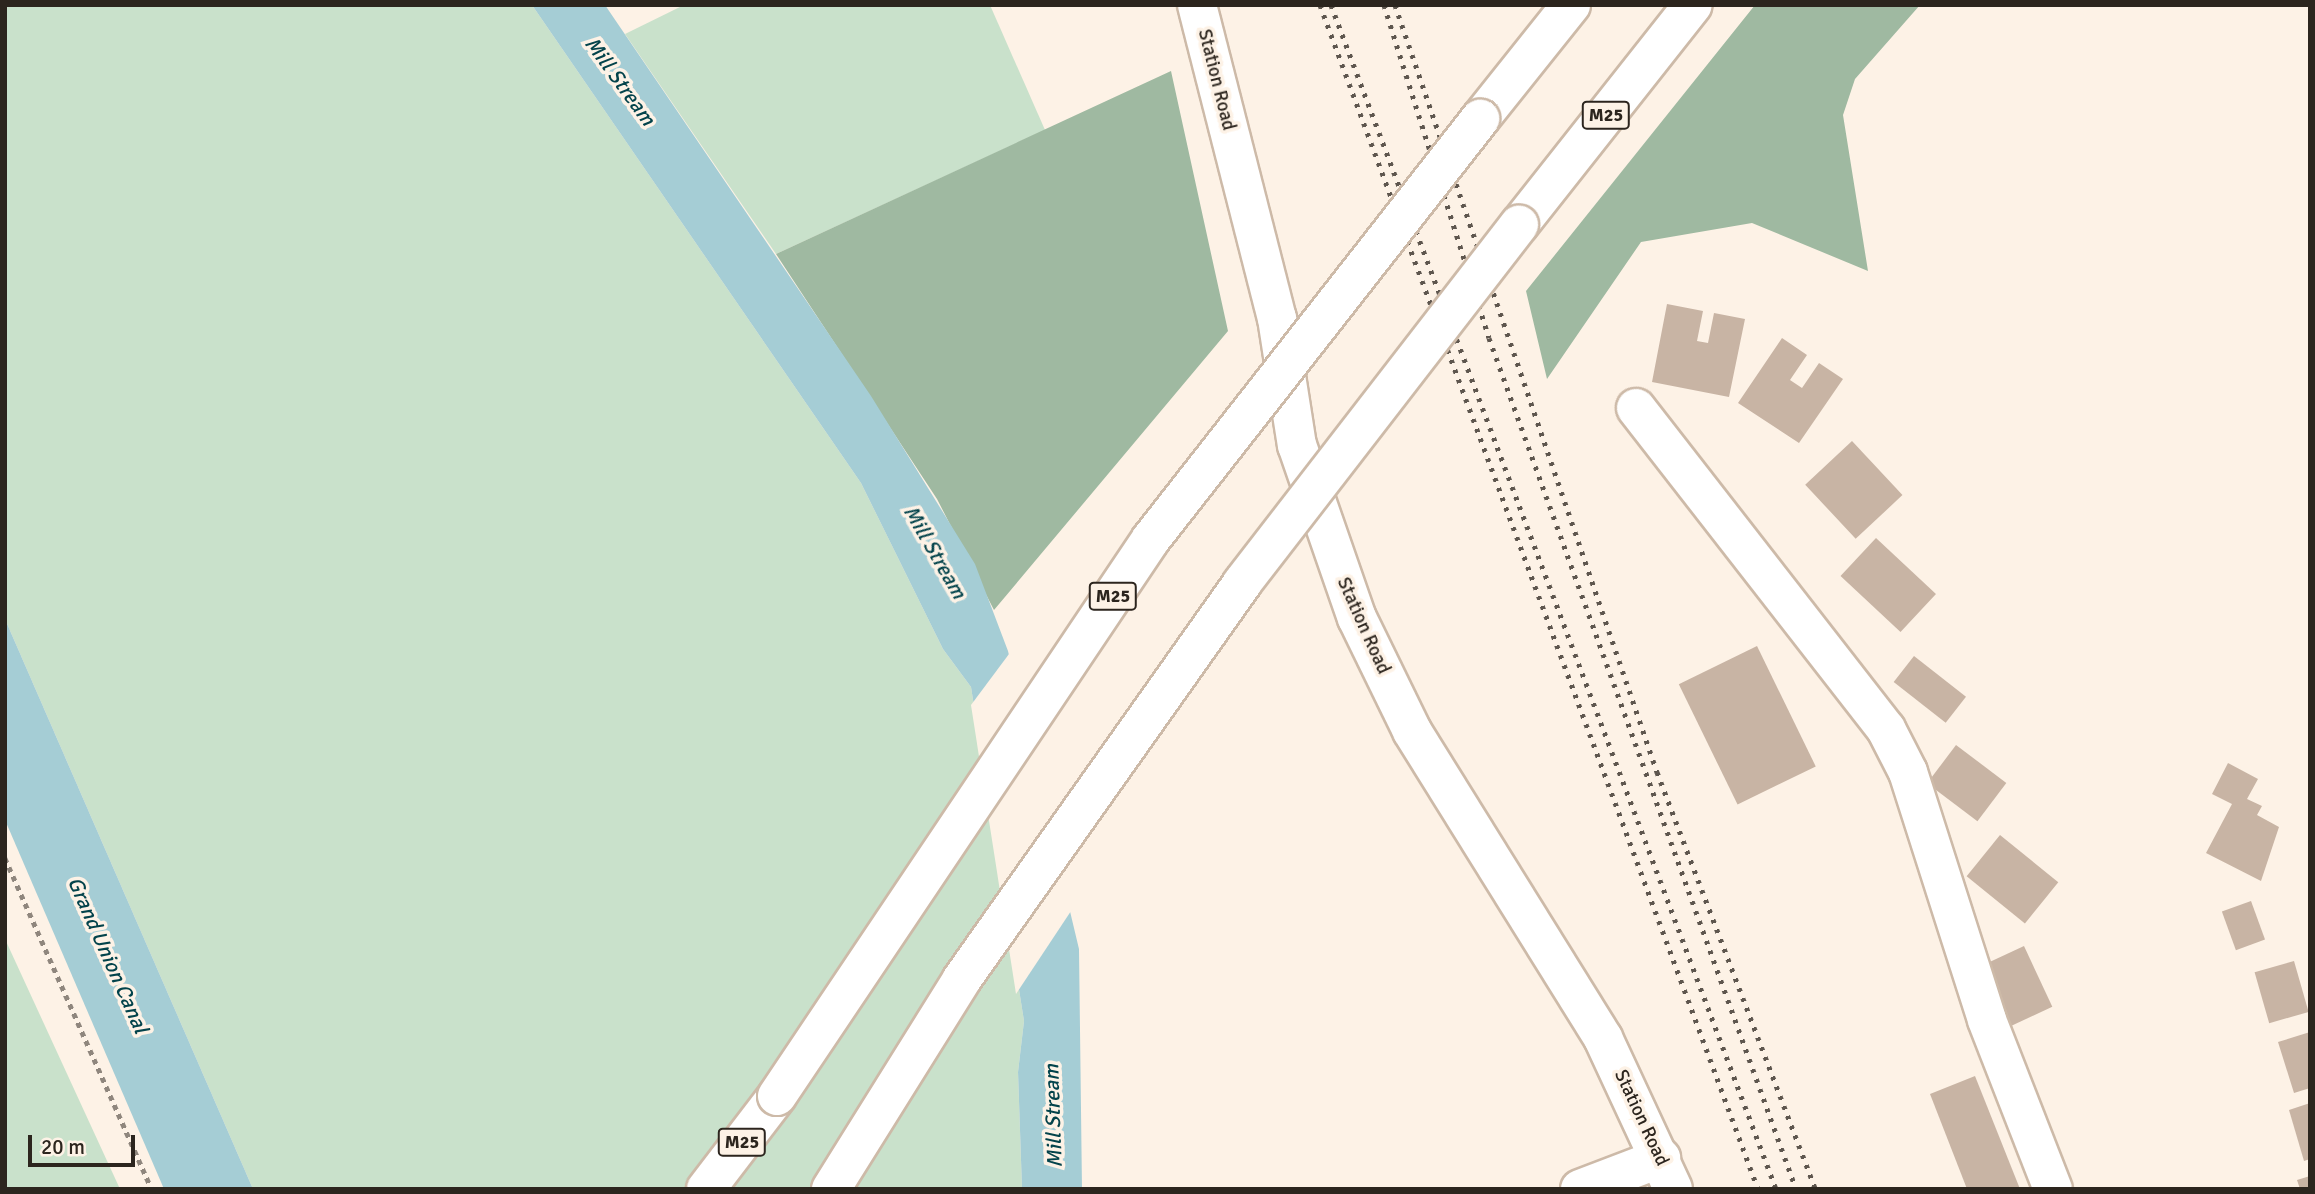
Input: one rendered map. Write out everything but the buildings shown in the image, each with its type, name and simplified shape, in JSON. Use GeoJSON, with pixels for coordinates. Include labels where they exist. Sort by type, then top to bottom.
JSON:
{"type":"FeatureCollection","features":[{"type":"Feature","properties":{"kind":"main road","name":"Station Road"},"geometry":{"type":"LineString","coordinates":[[1197,5],[1277,318],[1297,445],[1357,618],[1419,743],[1603,1038],[1667,1173]]}},
{"type":"Feature","properties":{"kind":"main road","name":"M25"},"geometry":{"type":"LineString","coordinates":[[706,1189],[777,1096],[1151,539],[1571,5]]}},
{"type":"Feature","properties":{"kind":"main road","name":"M25"},"geometry":{"type":"LineString","coordinates":[[831,1189],[962,979],[1242,583],[1693,5]]}},
{"type":"Feature","properties":{"kind":"main road"},"geometry":{"type":"LineString","coordinates":[[1636,408],[1891,740],[1909,772],[1987,1020],[2053,1189]]}},
{"type":"Feature","properties":{"kind":"main road","name":"M25"},"geometry":{"type":"LineString","coordinates":[[724,1189],[777,1096]]}},
{"type":"Feature","properties":{"kind":"main road"},"geometry":{"type":"LineString","coordinates":[[1580,1189],[1667,1173]]}},
{"type":"Feature","properties":{"kind":"path"},"geometry":{"type":"LineString","coordinates":[[5,858],[152,1189]]}},
{"type":"Feature","properties":{"kind":"green space"},"geometry":{"type":"Polygon","coordinates":[[[5,5],[532,5],[861,483],[943,649],[971,687],[1024,1021],[1018,1072],[1022,1189],[253,1189],[5,619],[5,5]]]}},
{"type":"Feature","properties":{"kind":"green space"},"geometry":{"type":"Polygon","coordinates":[[[684,5],[990,5],[1045,130],[776,254],[625,34],[684,5]]]}},
{"type":"Feature","properties":{"kind":"green space"},"geometry":{"type":"Polygon","coordinates":[[[1755,5],[1920,5],[1855,79],[1843,115],[1868,271],[1752,223],[1641,242],[1547,379],[1526,291],[1755,5]]]}},
{"type":"Feature","properties":{"kind":"green space"},"geometry":{"type":"Polygon","coordinates":[[[1171,71],[1228,331],[994,610],[937,499],[776,254],[1171,71]]]}},
{"type":"Feature","properties":{"kind":"green space"},"geometry":{"type":"Polygon","coordinates":[[[5,939],[120,1189],[5,1189],[5,939]]]}},
{"type":"Feature","properties":{"kind":"water","name":"Mill Stream"},"geometry":{"type":"Polygon","coordinates":[[[532,5],[605,5],[871,396],[975,564],[1008,651],[1079,949],[1082,1189],[1022,1189],[1018,1072],[1024,1021],[971,687],[943,649],[861,483],[532,5]]]}},
{"type":"Feature","properties":{"kind":"water","name":"Grand Union Canal"},"geometry":{"type":"Polygon","coordinates":[[[5,619],[253,1189],[164,1189],[5,820],[5,619]]]}},
{"type":"Feature","properties":{"kind":"pier"},"geometry":{"type":"Polygon","coordinates":[[[1012,650],[1073,908],[1016,994],[971,705],[1012,650]]]}},
{"type":"Feature","properties":{"kind":"railway"},"geometry":{"type":"LineString","coordinates":[[1320,5],[1758,1189]]}},
{"type":"Feature","properties":{"kind":"railway"},"geometry":{"type":"LineString","coordinates":[[1331,5],[1776,1189]]}},
{"type":"Feature","properties":{"kind":"railway"},"geometry":{"type":"LineString","coordinates":[[1384,5],[1489,338],[1796,1189]]}},
{"type":"Feature","properties":{"kind":"railway"},"geometry":{"type":"LineString","coordinates":[[1395,5],[1657,772],[1815,1189]]}}]}
